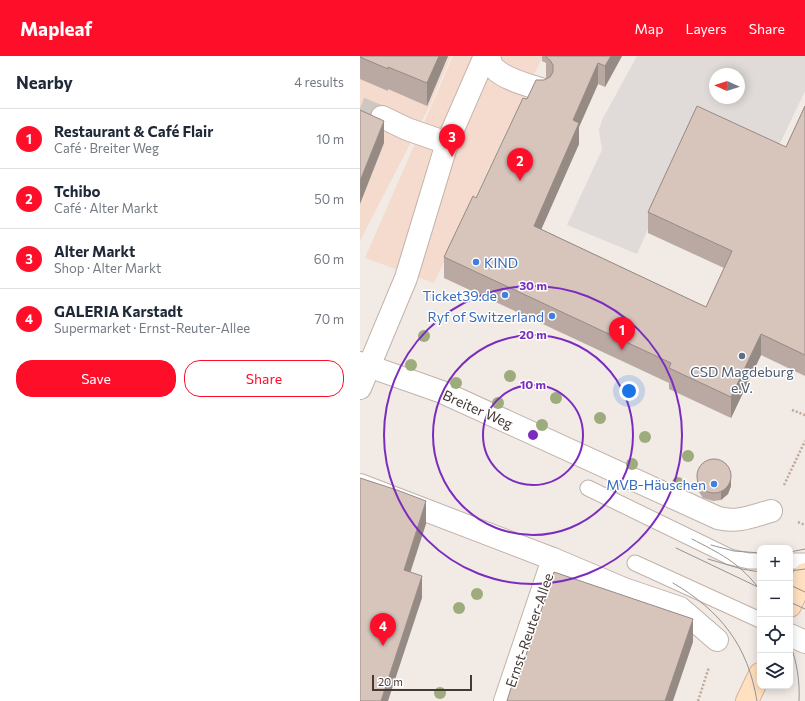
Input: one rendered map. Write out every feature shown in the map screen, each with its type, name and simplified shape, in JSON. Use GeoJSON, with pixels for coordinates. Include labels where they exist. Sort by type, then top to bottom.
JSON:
{"type":"FeatureCollection","features":[{"type":"Feature","properties":{"kind":"main road"},"geometry":{"type":"LineString","coordinates":[[793,600],[805,574]]}},
{"type":"Feature","properties":{"kind":"main road"},"geometry":{"type":"LineString","coordinates":[[748,701],[757,681]]}},
{"type":"Feature","properties":{"kind":"street"},"geometry":{"type":"LineString","coordinates":[[360,388],[364,365],[406,278],[447,144],[485,56]]}},
{"type":"Feature","properties":{"kind":"street"},"geometry":{"type":"LineString","coordinates":[[489,56],[491,64],[494,68],[503,74],[525,85],[541,89]]}},
{"type":"Feature","properties":{"kind":"street"},"geometry":{"type":"LineString","coordinates":[[382,117],[407,129],[447,144]]}},
{"type":"Feature","properties":{"kind":"street","name":"Breiter Weg"},"geometry":{"type":"LineString","coordinates":[[364,365],[442,392],[718,518],[739,520],[771,511]]}},
{"type":"Feature","properties":{"kind":"street"},"geometry":{"type":"LineString","coordinates":[[360,486],[553,559],[624,589],[680,608],[718,640]]}},
{"type":"Feature","properties":{"kind":"street","name":"Ernst-Reuter-Allee"},"geometry":{"type":"LineString","coordinates":[[504,701],[553,559]]}},
{"type":"Feature","properties":{"kind":"street"},"geometry":{"type":"LineString","coordinates":[[793,636],[805,642]]}},
{"type":"Feature","properties":{"kind":"lane"},"geometry":{"type":"LineString","coordinates":[[588,488],[730,557],[757,561]]}},
{"type":"Feature","properties":{"kind":"lane"},"geometry":{"type":"LineString","coordinates":[[793,561],[805,561]]}},
{"type":"Feature","properties":{"kind":"lane"},"geometry":{"type":"LineString","coordinates":[[635,563],[757,619]]}},
{"type":"Feature","properties":{"kind":"path"},"geometry":{"type":"LineString","coordinates":[[792,410],[805,415]]}},
{"type":"Feature","properties":{"kind":"path"},"geometry":{"type":"LineString","coordinates":[[771,511],[805,441]]}},
{"type":"Feature","properties":{"kind":"path"},"geometry":{"type":"LineString","coordinates":[[698,701],[718,640]]}},
{"type":"Feature","properties":{"kind":"shaded area"},"geometry":{"type":"Polygon","coordinates":[[[360,56],[451,56],[430,105],[360,241],[360,56]]]}},
{"type":"Feature","properties":{"kind":"shaded area"},"geometry":{"type":"Polygon","coordinates":[[[453,56],[543,56],[434,283],[365,258],[453,56]]]}},
{"type":"Feature","properties":{"kind":"shaded area"},"geometry":{"type":"Polygon","coordinates":[[[637,56],[805,56],[805,91],[774,156],[696,122],[637,254],[567,225],[602,150],[599,130],[602,120],[637,56]]]}},
{"type":"Feature","properties":{"kind":"building"},"geometry":{"type":"Polygon","coordinates":[[[360,56],[439,56],[427,83],[388,67],[388,69],[360,56]]]}},
{"type":"Feature","properties":{"kind":"building"},"geometry":{"type":"Polygon","coordinates":[[[546,56],[611,56],[605,66],[598,63],[573,120],[579,123],[534,226],[706,307],[732,251],[648,212],[697,106],[786,147],[805,106],[805,355],[761,334],[731,397],[669,368],[671,363],[444,257],[473,196],[476,198],[523,98],[527,99],[536,80],[544,80],[550,77],[553,72],[553,65],[546,56]]]}},
{"type":"Feature","properties":{"kind":"building"},"geometry":{"type":"Polygon","coordinates":[[[360,110],[384,121],[360,181],[360,110]]]}},
{"type":"Feature","properties":{"kind":"building","name":"MVB-Häuschen"},"geometry":{"type":"Polygon","coordinates":[[[711,459],[717,459],[726,464],[730,470],[730,482],[726,488],[717,493],[711,493],[702,488],[697,479],[697,473],[702,464],[711,459]]]}},
{"type":"Feature","properties":{"kind":"building"},"geometry":{"type":"Polygon","coordinates":[[[360,478],[426,501],[404,570],[422,576],[381,701],[360,701],[360,478]]]}},
{"type":"Feature","properties":{"kind":"building"},"geometry":{"type":"Polygon","coordinates":[[[554,572],[693,619],[665,701],[507,701],[511,688],[517,682],[554,572]]]}},
{"type":"Feature","properties":{"kind":"tunnel"},"geometry":{"type":"LineString","coordinates":[[360,108],[382,117]]}},
{"type":"Feature","properties":{"kind":"tram line"},"geometry":{"type":"LineString","coordinates":[[692,539],[735,564],[743,570],[757,586]]}},
{"type":"Feature","properties":{"kind":"tram line"},"geometry":{"type":"LineString","coordinates":[[711,545],[734,551],[757,553]]}},
{"type":"Feature","properties":{"kind":"tram line"},"geometry":{"type":"LineString","coordinates":[[676,548],[757,587]]}},
{"type":"Feature","properties":{"kind":"tram line"},"geometry":{"type":"LineString","coordinates":[[793,551],[805,549]]}},
{"type":"Feature","properties":{"kind":"tram line"},"geometry":{"type":"LineString","coordinates":[[708,559],[742,569],[757,572]]}},
{"type":"Feature","properties":{"kind":"tram line"},"geometry":{"type":"LineString","coordinates":[[793,571],[805,569]]}},
{"type":"Feature","properties":{"kind":"tram line"},"geometry":{"type":"LineString","coordinates":[[673,583],[705,606],[730,632],[747,663],[753,681],[757,701]]}},
{"type":"Feature","properties":{"kind":"tram line"},"geometry":{"type":"LineString","coordinates":[[793,586],[805,592]]}},
{"type":"Feature","properties":{"kind":"tram line"},"geometry":{"type":"LineString","coordinates":[[793,603],[805,609]]}},
{"type":"Feature","properties":{"kind":"tram line"},"geometry":{"type":"LineString","coordinates":[[793,653],[798,672],[799,701]]}},
{"type":"Feature","properties":{"kind":"place","name":"Alter Markt"},"geometry":{"type":"Point","coordinates":[452,157]}},
{"type":"Feature","properties":{"kind":"place","name":"Tchibo"},"geometry":{"type":"Point","coordinates":[520,181]}},
{"type":"Feature","properties":{"kind":"place","name":"KIND"},"geometry":{"type":"Point","coordinates":[476,262]}},
{"type":"Feature","properties":{"kind":"place","name":"Ticket39.de"},"geometry":{"type":"Point","coordinates":[505,295]}},
{"type":"Feature","properties":{"kind":"place","name":"Ryf of Switzerland"},"geometry":{"type":"Point","coordinates":[552,316]}},
{"type":"Feature","properties":{"kind":"place","name":"Restaurant & Café Flair"},"geometry":{"type":"Point","coordinates":[622,350]}},
{"type":"Feature","properties":{"kind":"place","name":"CSD Magdeburg e.V."},"geometry":{"type":"Point","coordinates":[742,356]}},
{"type":"Feature","properties":{"kind":"place","name":"MVB-Häuschen"},"geometry":{"type":"Point","coordinates":[714,484]}},
{"type":"Feature","properties":{"kind":"place","name":"GALERIA Karstadt"},"geometry":{"type":"Point","coordinates":[383,646]}}]}
